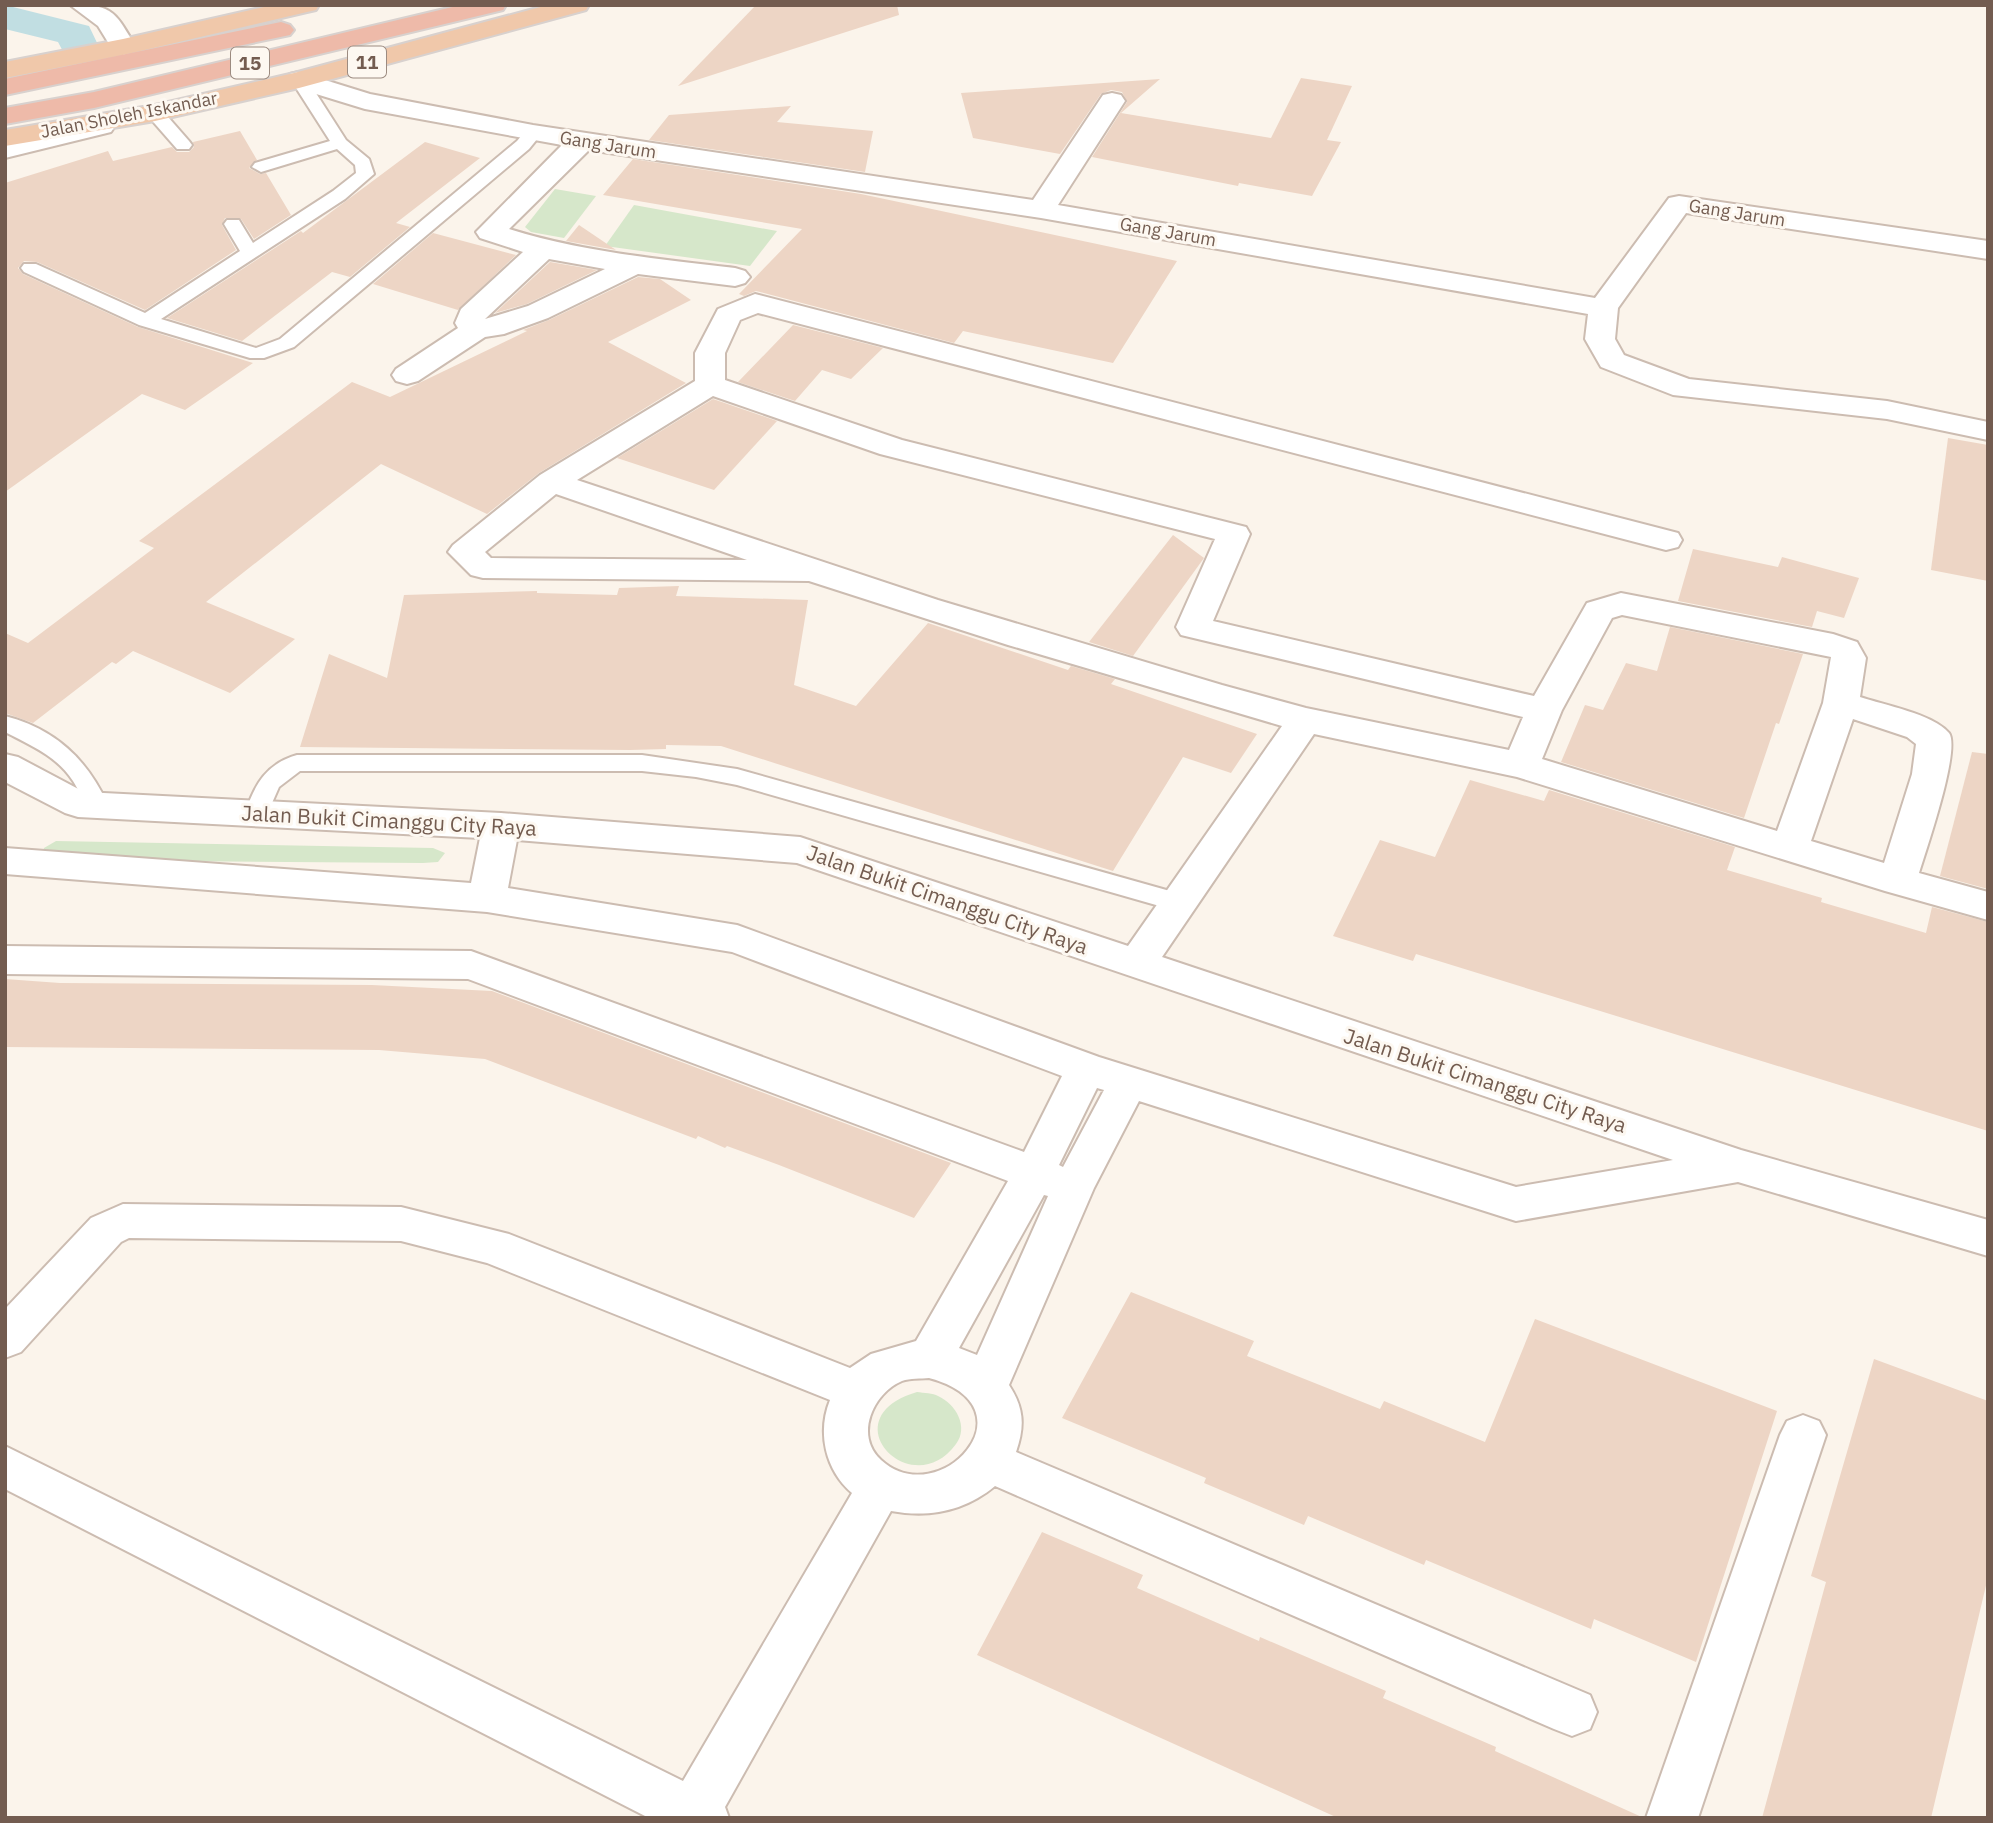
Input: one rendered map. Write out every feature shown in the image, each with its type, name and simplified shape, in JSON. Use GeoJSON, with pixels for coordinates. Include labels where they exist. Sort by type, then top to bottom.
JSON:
{"type":"FeatureCollection","features":[{"type":"Feature","properties":{"kind":"highway"},"geometry":{"type":"LineString","coordinates":[[8,73],[307,5]]}},
{"type":"Feature","properties":{"kind":"highway","name":"15"},"geometry":{"type":"LineString","coordinates":[[8,73],[391,5]]}},
{"type":"Feature","properties":{"kind":"highway","name":"15"},"geometry":{"type":"LineString","coordinates":[[5,116],[107,97],[494,5]]}},
{"type":"Feature","properties":{"kind":"highway","name":"Jalan Sholeh Iskandar"},"geometry":{"type":"LineString","coordinates":[[5,138],[155,113],[299,80],[577,5]]}},
{"type":"Feature","properties":{"kind":"street"},"geometry":{"type":"LineString","coordinates":[[82,5],[108,21],[123,47]]}},
{"type":"Feature","properties":{"kind":"street","name":"Gang Jarum"},"geometry":{"type":"LineString","coordinates":[[299,80],[365,102],[533,133],[1041,210],[1603,308],[1679,204],[1988,250]]}},
{"type":"Feature","properties":{"kind":"street"},"geometry":{"type":"LineString","coordinates":[[1041,210],[1112,101]]}},
{"type":"Feature","properties":{"kind":"street"},"geometry":{"type":"LineString","coordinates":[[5,150],[155,113]]}},
{"type":"Feature","properties":{"kind":"street"},"geometry":{"type":"LineString","coordinates":[[582,141],[490,232],[543,249],[735,277]]}},
{"type":"Feature","properties":{"kind":"street"},"geometry":{"type":"LineString","coordinates":[[543,249],[490,295],[471,315],[470,323],[478,328],[493,328],[538,312],[634,264]]}},
{"type":"Feature","properties":{"kind":"street"},"geometry":{"type":"LineString","coordinates":[[710,385],[710,353],[729,315],[755,303],[1666,540]]}},
{"type":"Feature","properties":{"kind":"street"},"geometry":{"type":"LineString","coordinates":[[1603,308],[1600,339],[1612,361],[1684,388],[1887,410],[1988,431]]}},
{"type":"Feature","properties":{"kind":"street"},"geometry":{"type":"LineString","coordinates":[[407,375],[478,328]]}},
{"type":"Feature","properties":{"kind":"street"},"geometry":{"type":"LineString","coordinates":[[710,385],[551,482],[465,552],[483,568],[806,571]]}},
{"type":"Feature","properties":{"kind":"street"},"geometry":{"type":"LineString","coordinates":[[710,385],[891,447],[1234,534],[1194,627],[1161,680]]}},
{"type":"Feature","properties":{"kind":"street"},"geometry":{"type":"LineString","coordinates":[[551,482],[806,571],[1161,680],[1306,720],[1521,765],[1988,906]]}},
{"type":"Feature","properties":{"kind":"street"},"geometry":{"type":"LineString","coordinates":[[1521,765],[1544,710],[1599,611],[1621,604],[1845,650],[1849,658],[1840,703],[1790,847]]}},
{"type":"Feature","properties":{"kind":"street"},"geometry":{"type":"LineString","coordinates":[[1194,627],[1544,710]]}},
{"type":"Feature","properties":{"kind":"street"},"geometry":{"type":"LineString","coordinates":[[1840,703],[1920,729],[1936,740],[1930,774],[1898,881]]}},
{"type":"Feature","properties":{"kind":"street"},"geometry":{"type":"LineString","coordinates":[[1136,965],[1177,902],[1306,720]]}},
{"type":"Feature","properties":{"kind":"street","name":"Jalan Bukit Cimanggu City Raya"},"geometry":{"type":"LineString","coordinates":[[5,766],[78,804],[501,826],[800,850],[1739,1166],[1988,1238]]}},
{"type":"Feature","properties":{"kind":"street"},"geometry":{"type":"LineString","coordinates":[[487,898],[501,826]]}},
{"type":"Feature","properties":{"kind":"street","name":"Jalan Bukit Cimanggu City Raya"},"geometry":{"type":"LineString","coordinates":[[5,861],[487,898],[737,939],[1086,1069],[1516,1204],[1739,1166]]}},
{"type":"Feature","properties":{"kind":"street"},"geometry":{"type":"LineString","coordinates":[[5,960],[471,965],[1054,1180]]}},
{"type":"Feature","properties":{"kind":"street"},"geometry":{"type":"LineString","coordinates":[[986,1386],[1054,1180],[1086,1069]]}},
{"type":"Feature","properties":{"kind":"street"},"geometry":{"type":"LineString","coordinates":[[929,1359],[1054,1180],[1128,1083]]}},
{"type":"Feature","properties":{"kind":"street"},"geometry":{"type":"LineString","coordinates":[[5,1339],[106,1230],[123,1222],[401,1224],[494,1247],[857,1391]]}},
{"type":"Feature","properties":{"kind":"street"},"geometry":{"type":"LineString","coordinates":[[929,1359],[961,1368],[986,1386],[996,1404],[1001,1423],[998,1443],[989,1462],[968,1482],[940,1494],[909,1495],[880,1487],[857,1468],[844,1443],[845,1415],[857,1391],[876,1373],[902,1362],[929,1359]]}},
{"type":"Feature","properties":{"kind":"street"},"geometry":{"type":"LineString","coordinates":[[1672,1818],[1803,1435]]}},
{"type":"Feature","properties":{"kind":"street"},"geometry":{"type":"LineString","coordinates":[[989,1462],[1572,1712]]}},
{"type":"Feature","properties":{"kind":"street"},"geometry":{"type":"LineString","coordinates":[[5,1466],[698,1815],[880,1487]]}},
{"type":"Feature","properties":{"kind":"lane"},"geometry":{"type":"LineString","coordinates":[[146,321],[365,174],[363,163],[340,143],[299,80]]}},
{"type":"Feature","properties":{"kind":"lane"},"geometry":{"type":"LineString","coordinates":[[155,113],[183,145]]}},
{"type":"Feature","properties":{"kind":"lane"},"geometry":{"type":"LineString","coordinates":[[30,268],[146,321],[257,354],[287,343],[523,145],[533,133]]}},
{"type":"Feature","properties":{"kind":"lane"},"geometry":{"type":"LineString","coordinates":[[261,167],[340,143]]}},
{"type":"Feature","properties":{"kind":"lane"},"geometry":{"type":"LineString","coordinates":[[233,224],[250,253]]}},
{"type":"Feature","properties":{"kind":"lane"},"geometry":{"type":"LineString","coordinates":[[5,723],[55,747],[85,777],[96,805]]}},
{"type":"Feature","properties":{"kind":"lane"},"geometry":{"type":"LineString","coordinates":[[257,813],[269,780],[298,763],[656,765],[737,777],[1177,902]]}},
{"type":"Feature","properties":{"kind":"green space"},"geometry":{"type":"Polygon","coordinates":[[[555,189],[596,196],[564,238],[531,232],[525,227],[555,189]]]}},
{"type":"Feature","properties":{"kind":"green space"},"geometry":{"type":"Polygon","coordinates":[[[634,205],[777,231],[750,266],[605,246],[634,205]]]}},
{"type":"Feature","properties":{"kind":"green space"},"geometry":{"type":"Polygon","coordinates":[[[56,841],[433,848],[445,853],[438,862],[423,863],[51,860],[43,855],[44,848],[56,841]]]}},
{"type":"Feature","properties":{"kind":"green space"},"geometry":{"type":"Polygon","coordinates":[[[917,1392],[936,1395],[950,1404],[961,1423],[960,1437],[956,1444],[938,1460],[919,1465],[901,1461],[887,1451],[879,1436],[879,1420],[891,1404],[917,1392]]]}},
{"type":"Feature","properties":{"kind":"building"},"geometry":{"type":"Polygon","coordinates":[[[756,5],[897,5],[899,15],[678,86],[756,5]]]}},
{"type":"Feature","properties":{"kind":"building"},"geometry":{"type":"Polygon","coordinates":[[[1301,78],[1352,86],[1327,140],[1341,142],[1312,196],[1239,183],[1238,186],[1092,157],[1127,102],[1122,92],[1111,90],[1101,94],[1060,154],[973,138],[961,93],[1160,79],[1121,113],[1271,138],[1301,78]]]}},
{"type":"Feature","properties":{"kind":"building"},"geometry":{"type":"Polygon","coordinates":[[[791,106],[777,122],[873,131],[865,172],[649,140],[669,115],[791,106]]]}},
{"type":"Feature","properties":{"kind":"building"},"geometry":{"type":"Polygon","coordinates":[[[240,131],[257,160],[249,168],[260,174],[266,173],[291,215],[254,239],[241,219],[225,218],[222,225],[236,250],[145,310],[37,262],[24,261],[18,268],[23,274],[138,327],[253,363],[185,410],[142,394],[5,492],[5,183],[108,151],[113,161],[172,147],[177,152],[189,152],[194,147],[193,142],[240,131]]]}},
{"type":"Feature","properties":{"kind":"building"},"geometry":{"type":"Polygon","coordinates":[[[425,142],[480,158],[396,223],[410,227],[350,277],[332,272],[242,341],[167,318],[301,231],[303,233],[425,142]]]}},
{"type":"Feature","properties":{"kind":"building"},"geometry":{"type":"Polygon","coordinates":[[[633,159],[861,194],[1177,261],[1113,363],[963,331],[954,343],[756,291],[744,296],[739,294],[802,229],[603,195],[633,159]]]}},
{"type":"Feature","properties":{"kind":"building"},"geometry":{"type":"Polygon","coordinates":[[[579,225],[616,250],[566,241],[579,225]]]}},
{"type":"Feature","properties":{"kind":"building"},"geometry":{"type":"Polygon","coordinates":[[[433,233],[516,255],[458,310],[373,284],[433,233]]]}},
{"type":"Feature","properties":{"kind":"building"},"geometry":{"type":"Polygon","coordinates":[[[550,262],[597,270],[527,304],[495,313],[550,262]]]}},
{"type":"Feature","properties":{"kind":"building"},"geometry":{"type":"Polygon","coordinates":[[[638,277],[660,279],[691,300],[608,342],[686,383],[539,473],[487,514],[381,464],[206,602],[295,639],[230,693],[133,651],[116,664],[112,662],[33,723],[5,713],[5,633],[28,643],[154,548],[139,541],[352,382],[390,397],[527,331],[523,330],[638,277]]]}},
{"type":"Feature","properties":{"kind":"building"},"geometry":{"type":"Polygon","coordinates":[[[793,325],[883,348],[851,379],[822,370],[795,401],[738,382],[793,325]]]}},
{"type":"Feature","properties":{"kind":"building"},"geometry":{"type":"Polygon","coordinates":[[[713,399],[777,421],[714,490],[617,458],[713,399]]]}},
{"type":"Feature","properties":{"kind":"building"},"geometry":{"type":"Polygon","coordinates":[[[1948,438],[1988,445],[1988,581],[1931,570],[1948,438]]]}},
{"type":"Feature","properties":{"kind":"building"},"geometry":{"type":"Polygon","coordinates":[[[1173,535],[1204,558],[1133,656],[1089,642],[1173,535]]]}},
{"type":"Feature","properties":{"kind":"building"},"geometry":{"type":"Polygon","coordinates":[[[1693,549],[1778,567],[1782,557],[1859,578],[1844,618],[1817,611],[1812,627],[1678,601],[1693,549]]]}},
{"type":"Feature","properties":{"kind":"building"},"geometry":{"type":"Polygon","coordinates":[[[679,586],[676,596],[808,600],[794,685],[856,706],[928,623],[1068,670],[1071,666],[1115,679],[1111,684],[1257,734],[1231,773],[1183,757],[1113,871],[721,746],[666,745],[666,749],[630,750],[300,747],[329,654],[387,678],[404,595],[537,591],[617,595],[619,588],[679,586]]]}},
{"type":"Feature","properties":{"kind":"building"},"geometry":{"type":"Polygon","coordinates":[[[1670,627],[1803,654],[1744,818],[1561,762],[1585,705],[1603,710],[1626,663],[1657,671],[1670,627]]]}},
{"type":"Feature","properties":{"kind":"building"},"geometry":{"type":"Polygon","coordinates":[[[1972,752],[1988,754],[1988,889],[1940,876],[1972,752]]]}},
{"type":"Feature","properties":{"kind":"building"},"geometry":{"type":"Polygon","coordinates":[[[1470,780],[1544,801],[1549,790],[1735,847],[1727,870],[1822,898],[1821,902],[1926,933],[1932,907],[1988,922],[1988,1131],[1416,954],[1413,961],[1333,936],[1380,840],[1435,857],[1470,780]]]}},
{"type":"Feature","properties":{"kind":"building"},"geometry":{"type":"Polygon","coordinates":[[[5,979],[60,983],[372,985],[492,991],[951,1163],[914,1218],[779,1165],[727,1146],[725,1148],[698,1136],[696,1139],[485,1059],[379,1050],[5,1047],[5,979]]]}},
{"type":"Feature","properties":{"kind":"building"},"geometry":{"type":"Polygon","coordinates":[[[1131,1292],[1254,1341],[1247,1356],[1380,1409],[1384,1401],[1485,1442],[1535,1319],[1777,1411],[1696,1662],[1594,1619],[1591,1629],[1426,1560],[1424,1565],[1308,1516],[1304,1525],[1204,1483],[1206,1478],[1062,1418],[1131,1292]]]}},
{"type":"Feature","properties":{"kind":"building"},"geometry":{"type":"Polygon","coordinates":[[[1874,1359],[1988,1401],[1988,1577],[1931,1818],[1762,1818],[1826,1582],[1811,1576],[1874,1359]]]}},
{"type":"Feature","properties":{"kind":"building"},"geometry":{"type":"Polygon","coordinates":[[[1042,1532],[1143,1575],[1137,1588],[1259,1641],[1260,1637],[1386,1691],[1383,1698],[1496,1747],[1495,1751],[1644,1818],[1338,1818],[977,1655],[1042,1532]]]}},
{"type":"Feature","properties":{"kind":"waterway"},"geometry":{"type":"LineString","coordinates":[[5,17],[75,34],[80,49]]}}]}
